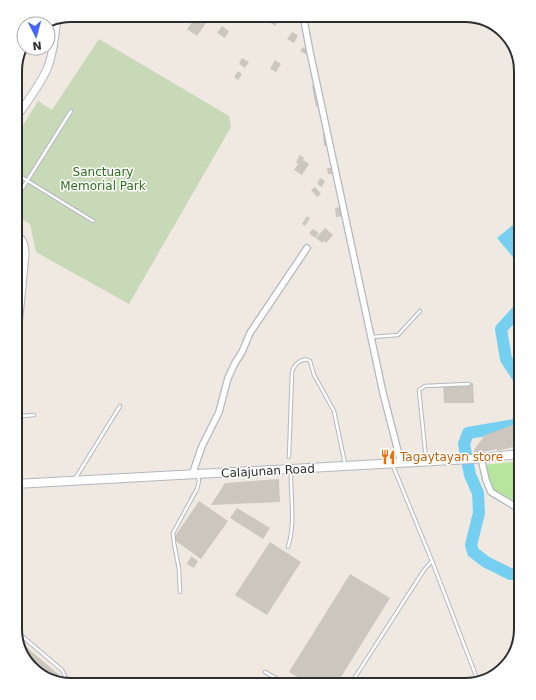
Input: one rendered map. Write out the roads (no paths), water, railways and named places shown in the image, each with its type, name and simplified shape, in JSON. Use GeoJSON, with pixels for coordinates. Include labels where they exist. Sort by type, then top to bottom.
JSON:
{"type":"FeatureCollection","features":[{"type":"Feature","properties":{"kind":"main road","name":"Calajunan Road"},"geometry":{"type":"LineString","coordinates":[[22,484],[291,470],[471,459],[514,455]]}},
{"type":"Feature","properties":{"kind":"street"},"geometry":{"type":"LineString","coordinates":[[304,22],[383,393],[402,463]]}},
{"type":"Feature","properties":{"kind":"street"},"geometry":{"type":"LineString","coordinates":[[22,110],[47,69],[53,49],[56,25]]}},
{"type":"Feature","properties":{"kind":"street"},"geometry":{"type":"LineString","coordinates":[[22,241],[25,246],[25,255],[22,286]]}},
{"type":"Feature","properties":{"kind":"street"},"geometry":{"type":"LineString","coordinates":[[195,475],[202,446],[219,412],[228,378],[235,363],[242,352],[250,333],[307,248]]}},
{"type":"Feature","properties":{"kind":"street"},"geometry":{"type":"LineString","coordinates":[[481,458],[486,480],[491,492],[514,506]]}},
{"type":"Feature","properties":{"kind":"lane"},"geometry":{"type":"LineString","coordinates":[[22,189],[71,111]]}},
{"type":"Feature","properties":{"kind":"lane"},"geometry":{"type":"LineString","coordinates":[[22,177],[93,221]]}},
{"type":"Feature","properties":{"kind":"lane"},"geometry":{"type":"LineString","coordinates":[[371,337],[398,335],[420,311]]}},
{"type":"Feature","properties":{"kind":"lane"},"geometry":{"type":"LineString","coordinates":[[289,458],[292,372],[298,363],[303,359],[306,359],[310,360],[314,375],[334,411],[346,466]]}},
{"type":"Feature","properties":{"kind":"lane"},"geometry":{"type":"LineString","coordinates":[[426,462],[419,390],[425,386],[469,384]]}},
{"type":"Feature","properties":{"kind":"lane"},"geometry":{"type":"LineString","coordinates":[[74,481],[120,406]]}},
{"type":"Feature","properties":{"kind":"lane"},"geometry":{"type":"LineString","coordinates":[[22,416],[34,415]]}},
{"type":"Feature","properties":{"kind":"lane"},"geometry":{"type":"LineString","coordinates":[[392,464],[432,561],[476,676]]}},
{"type":"Feature","properties":{"kind":"lane"},"geometry":{"type":"LineString","coordinates":[[288,547],[291,524],[291,470]]}},
{"type":"Feature","properties":{"kind":"lane"},"geometry":{"type":"LineString","coordinates":[[180,592],[179,569],[174,543],[174,533],[197,489],[199,481],[195,475]]}},
{"type":"Feature","properties":{"kind":"lane"},"geometry":{"type":"LineString","coordinates":[[355,678],[424,570],[432,561]]}},
{"type":"Feature","properties":{"kind":"lane"},"geometry":{"type":"LineString","coordinates":[[23,637],[62,670],[65,676],[64,678]]}},
{"type":"Feature","properties":{"kind":"lane"},"geometry":{"type":"LineString","coordinates":[[265,672],[276,678]]}},
{"type":"Feature","properties":{"kind":"water"},"geometry":{"type":"Polygon","coordinates":[[[514,224],[514,258],[497,238],[514,224]]]}},
{"type":"Feature","properties":{"kind":"waterway"},"geometry":{"type":"LineString","coordinates":[[514,315],[501,329],[506,359],[514,371]]}},
{"type":"Feature","properties":{"kind":"waterway"},"geometry":{"type":"LineString","coordinates":[[514,425],[468,433],[464,444],[470,475],[478,493],[479,513],[471,545],[473,552],[486,562],[510,574],[514,574]]}},
{"type":"Feature","properties":{"kind":"place","name":"Tagaytayan store"},"geometry":{"type":"Point","coordinates":[388,457]}},
{"type":"Feature","properties":{"kind":"park label","name":"Sanctuary Memorial Park"},"geometry":{"type":"Point","coordinates":[103,179]}}]}
